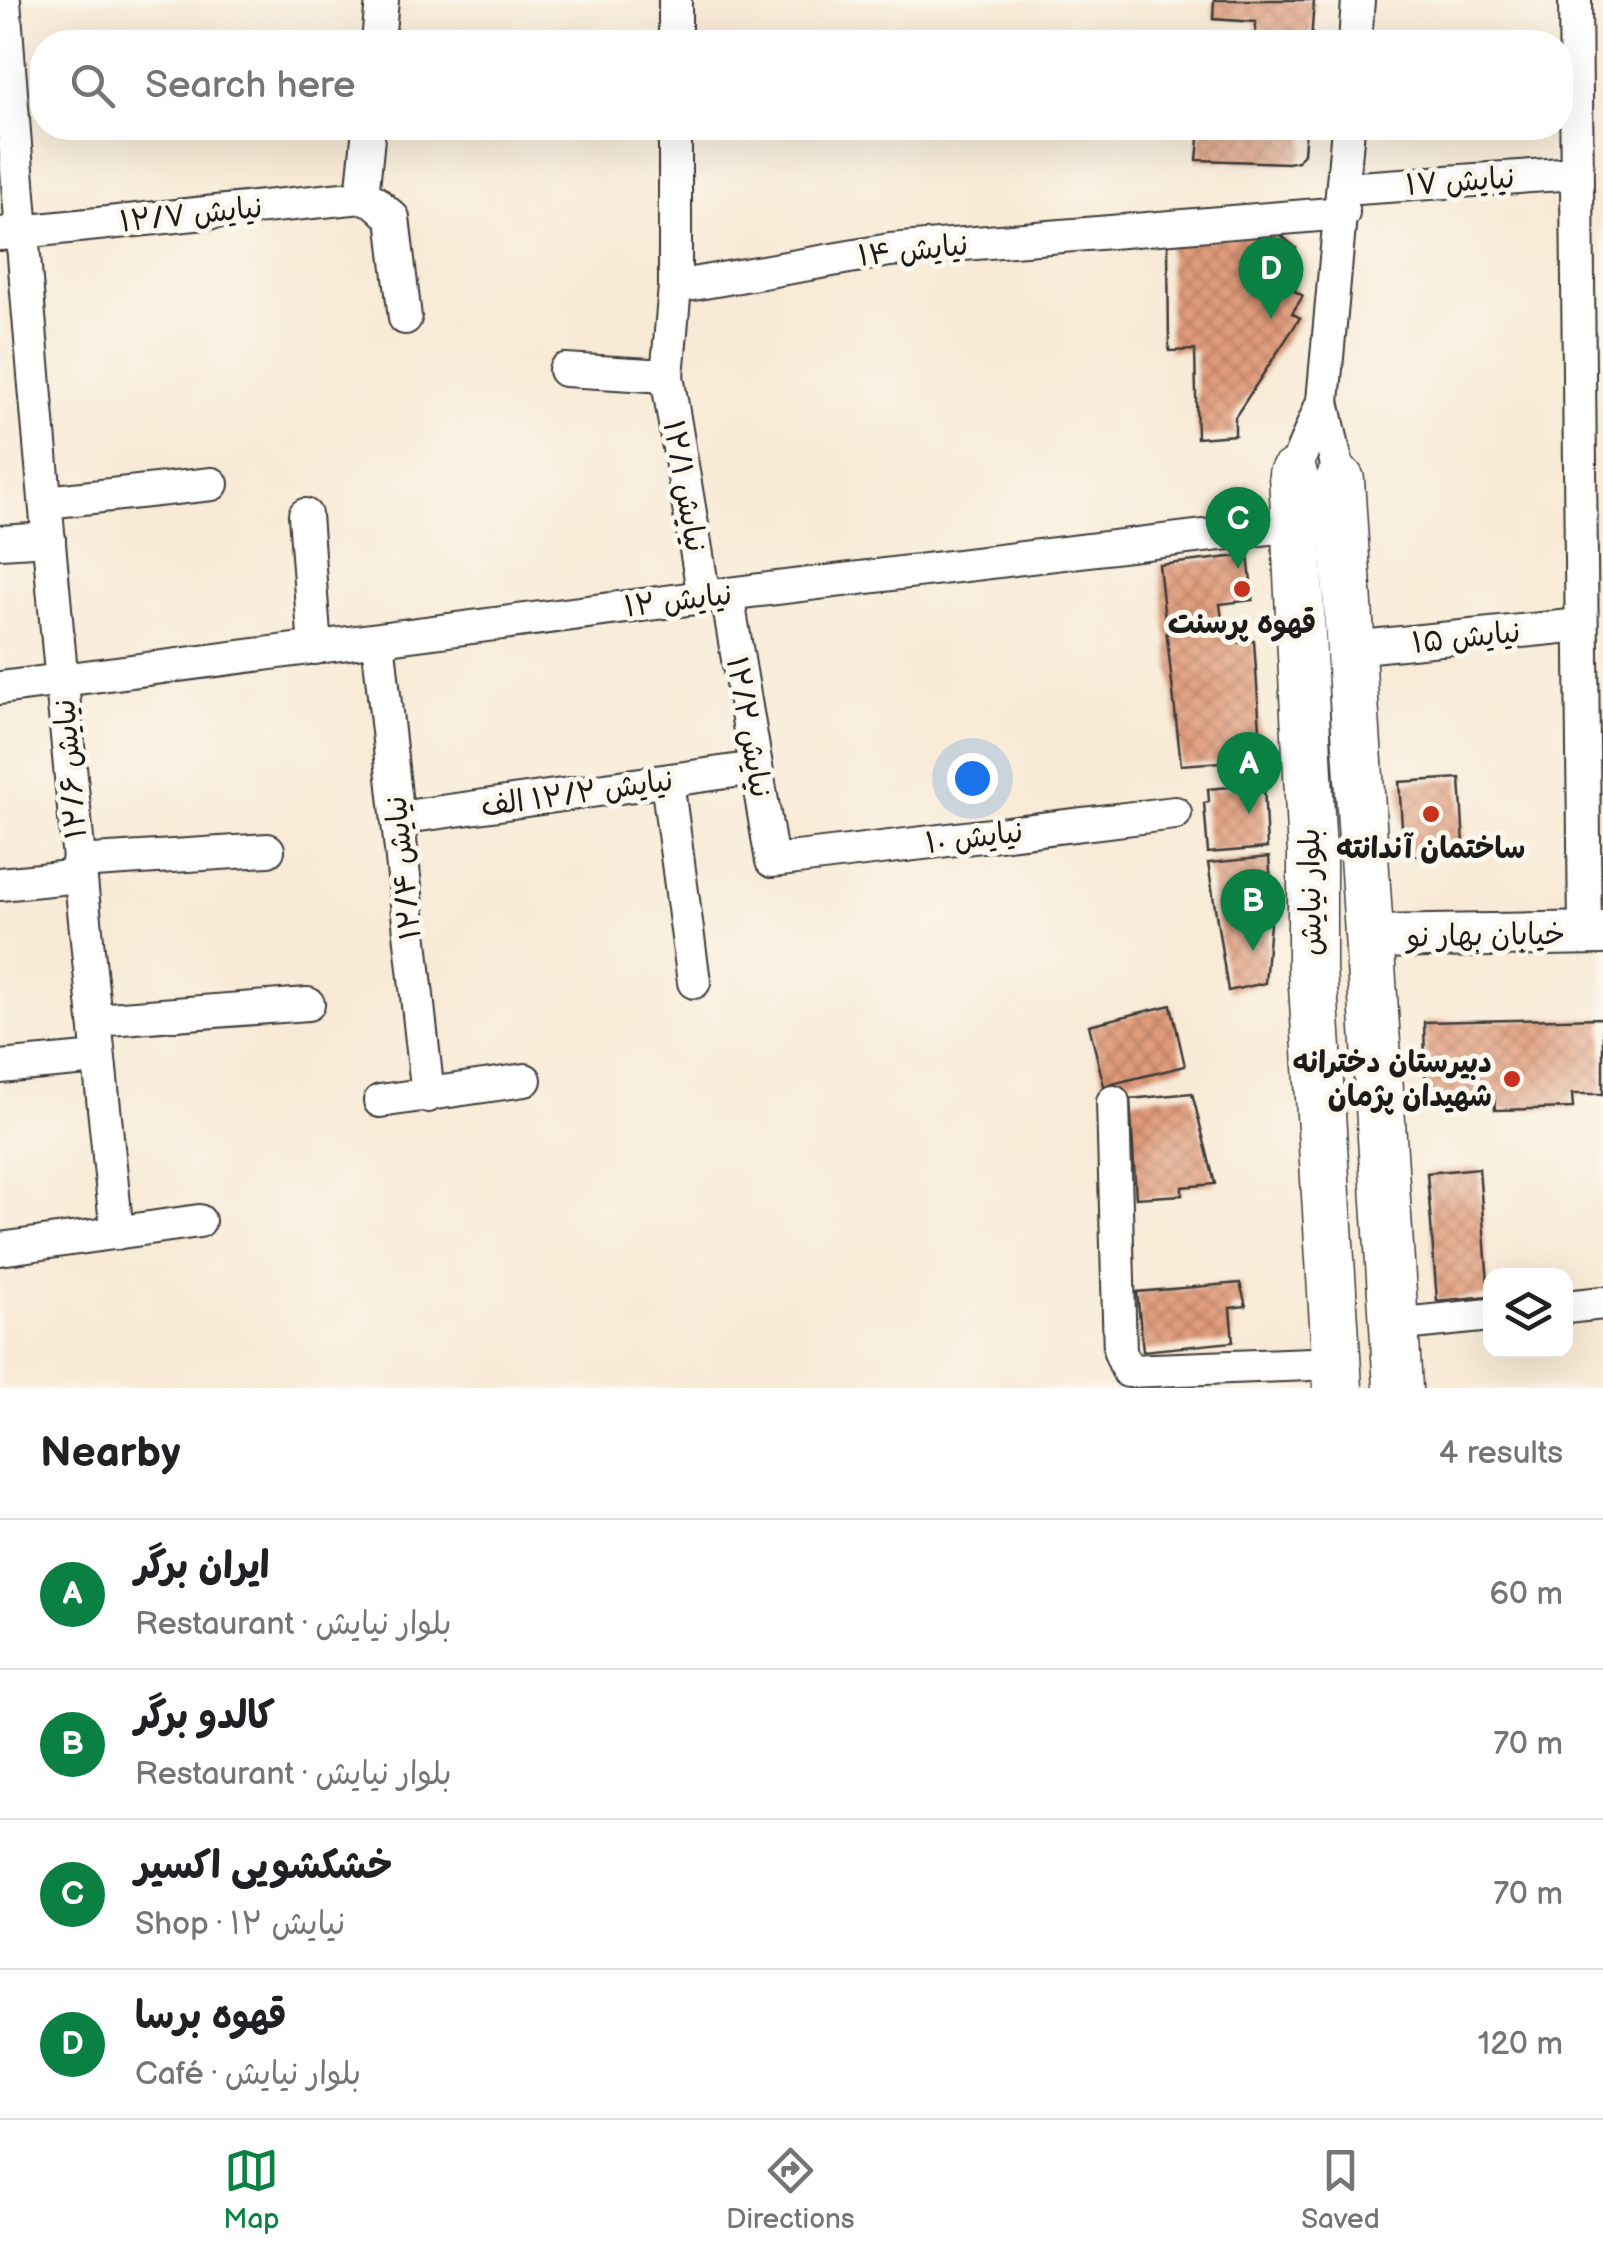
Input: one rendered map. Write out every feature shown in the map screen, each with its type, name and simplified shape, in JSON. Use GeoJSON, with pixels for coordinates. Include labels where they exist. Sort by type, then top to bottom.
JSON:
{"type":"FeatureCollection","features":[{"type":"Feature","properties":{"kind":"main road","name":"بلوار نیایش"},"geometry":{"type":"LineString","coordinates":[[1293,474],[1312,854],[1312,969],[1338,1375]]}},
{"type":"Feature","properties":{"kind":"main road","name":"بلوار نیایش"},"geometry":{"type":"LineString","coordinates":[[1340,480],[1398,1388]]}},
{"type":"Feature","properties":{"kind":"street","name":"۱۲/۶ نیایش"},"geometry":{"type":"LineString","coordinates":[[4,0],[10,233],[50,539],[116,1234]]}},
{"type":"Feature","properties":{"kind":"street"},"geometry":{"type":"LineString","coordinates":[[379,30],[382,0]]}},
{"type":"Feature","properties":{"kind":"street"},"geometry":{"type":"LineString","coordinates":[[675,0],[675,30]]}},
{"type":"Feature","properties":{"kind":"street"},"geometry":{"type":"LineString","coordinates":[[1356,30],[1358,0]]}},
{"type":"Feature","properties":{"kind":"street"},"geometry":{"type":"LineString","coordinates":[[1574,0],[1582,625],[1594,933]]}},
{"type":"Feature","properties":{"kind":"street"},"geometry":{"type":"LineString","coordinates":[[368,140],[362,197],[394,218],[405,318]]}},
{"type":"Feature","properties":{"kind":"street"},"geometry":{"type":"LineString","coordinates":[[565,370],[666,376],[676,288],[675,140]]}},
{"type":"Feature","properties":{"kind":"street","name":"بلوار نیایش"},"geometry":{"type":"LineString","coordinates":[[1340,480],[1324,401],[1347,140]]}},
{"type":"Feature","properties":{"kind":"street","name":"۱۷ نیایش"},"geometry":{"type":"LineString","coordinates":[[1343,201],[1576,173]]}},
{"type":"Feature","properties":{"kind":"street","name":"۱۲/۷ نیایش"},"geometry":{"type":"LineString","coordinates":[[10,233],[362,197]]}},
{"type":"Feature","properties":{"kind":"street","name":"نیایش ۱۴"},"geometry":{"type":"LineString","coordinates":[[676,288],[890,250],[1343,201]]}},
{"type":"Feature","properties":{"kind":"street","name":"۱۲/۱ نیایش"},"geometry":{"type":"LineString","coordinates":[[666,376],[715,595]]}},
{"type":"Feature","properties":{"kind":"street","name":"بلوار نیایش"},"geometry":{"type":"LineString","coordinates":[[1293,474],[1324,401]]}},
{"type":"Feature","properties":{"kind":"street"},"geometry":{"type":"LineString","coordinates":[[46,502],[212,484]]}},
{"type":"Feature","properties":{"kind":"street"},"geometry":{"type":"LineString","coordinates":[[305,515],[315,648]]}},
{"type":"Feature","properties":{"kind":"street","name":"نیایش ۱۲"},"geometry":{"type":"LineString","coordinates":[[0,688],[715,595],[1295,526]]}},
{"type":"Feature","properties":{"kind":"street"},"geometry":{"type":"LineString","coordinates":[[0,542],[50,539]]}},
{"type":"Feature","properties":{"kind":"street","name":"۱۲/۲ نیایش"},"geometry":{"type":"LineString","coordinates":[[715,595],[756,768],[772,861]]}},
{"type":"Feature","properties":{"kind":"street","name":"۱۵ نیایش"},"geometry":{"type":"LineString","coordinates":[[1351,648],[1582,625]]}},
{"type":"Feature","properties":{"kind":"street","name":"۱۲/۴ نیایش"},"geometry":{"type":"LineString","coordinates":[[378,640],[428,1096]]}},
{"type":"Feature","properties":{"kind":"street","name":"نیایش ۱۲/۲ الف"},"geometry":{"type":"LineString","coordinates":[[398,818],[756,768]]}},
{"type":"Feature","properties":{"kind":"street"},"geometry":{"type":"LineString","coordinates":[[667,780],[694,982]]}},
{"type":"Feature","properties":{"kind":"street","name":"نیایش ۱۰"},"geometry":{"type":"LineString","coordinates":[[772,861],[1176,812]]}},
{"type":"Feature","properties":{"kind":"street"},"geometry":{"type":"LineString","coordinates":[[0,884],[79,865],[268,850]]}},
{"type":"Feature","properties":{"kind":"street","name":"خیابان بهار نو"},"geometry":{"type":"LineString","coordinates":[[1370,937],[1594,933]]}},
{"type":"Feature","properties":{"kind":"street"},"geometry":{"type":"LineString","coordinates":[[95,1020],[308,1004]]}},
{"type":"Feature","properties":{"kind":"street"},"geometry":{"type":"LineString","coordinates":[[0,1066],[98,1058]]}},
{"type":"Feature","properties":{"kind":"street"},"geometry":{"type":"LineString","coordinates":[[380,1102],[526,1080]]}},
{"type":"Feature","properties":{"kind":"street"},"geometry":{"type":"LineString","coordinates":[[1113,1102],[1120,1352],[1128,1372],[1338,1375]]}},
{"type":"Feature","properties":{"kind":"street"},"geometry":{"type":"LineString","coordinates":[[0,1249],[199,1221]]}},
{"type":"Feature","properties":{"kind":"street"},"geometry":{"type":"LineString","coordinates":[[1573,1306],[1603,1303]]}},
{"type":"Feature","properties":{"kind":"street"},"geometry":{"type":"LineString","coordinates":[[1394,1326],[1483,1316]]}},
{"type":"Feature","properties":{"kind":"building"},"geometry":{"type":"Polygon","coordinates":[[[1214,0],[1314,0],[1312,30],[1256,30],[1256,22],[1213,19],[1214,0]]]}},
{"type":"Feature","properties":{"kind":"building"},"geometry":{"type":"Polygon","coordinates":[[[1199,140],[1305,140],[1304,153],[1298,161],[1288,163],[1197,160],[1199,140]]]}},
{"type":"Feature","properties":{"kind":"building"},"geometry":{"type":"Polygon","coordinates":[[[1276,231],[1296,248],[1295,291],[1303,296],[1292,313],[1300,318],[1235,417],[1235,435],[1197,438],[1195,350],[1169,351],[1168,244],[1276,231]]]}},
{"type":"Feature","properties":{"kind":"building"},"geometry":{"type":"Polygon","coordinates":[[[1248,555],[1253,600],[1220,604],[1223,628],[1233,627],[1235,643],[1254,641],[1262,759],[1181,765],[1159,565],[1248,555]]]}},
{"type":"Feature","properties":{"kind":"building","name":"ساختمان آندانته"},"geometry":{"type":"Polygon","coordinates":[[[1460,778],[1464,845],[1449,847],[1449,853],[1404,856],[1399,782],[1460,778]]]}},
{"type":"Feature","properties":{"kind":"building"},"geometry":{"type":"Polygon","coordinates":[[[1264,784],[1267,848],[1208,853],[1204,803],[1209,802],[1208,789],[1264,784]]]}},
{"type":"Feature","properties":{"kind":"building"},"geometry":{"type":"Polygon","coordinates":[[[1269,857],[1272,899],[1265,983],[1228,991],[1208,863],[1269,857]]]}},
{"type":"Feature","properties":{"kind":"building"},"geometry":{"type":"Polygon","coordinates":[[[1171,1005],[1185,1066],[1104,1086],[1089,1025],[1171,1005]]]}},
{"type":"Feature","properties":{"kind":"building"},"geometry":{"type":"Polygon","coordinates":[[[1603,1018],[1603,1094],[1572,1094],[1573,1108],[1495,1110],[1494,1096],[1426,1098],[1424,1022],[1603,1018]]]}},
{"type":"Feature","properties":{"kind":"building"},"geometry":{"type":"Polygon","coordinates":[[[1192,1093],[1215,1184],[1182,1187],[1182,1195],[1136,1198],[1130,1099],[1192,1093]]]}},
{"type":"Feature","properties":{"kind":"building"},"geometry":{"type":"Polygon","coordinates":[[[1479,1168],[1487,1268],[1483,1268],[1483,1297],[1437,1301],[1427,1173],[1479,1168]]]}},
{"type":"Feature","properties":{"kind":"building"},"geometry":{"type":"Polygon","coordinates":[[[1240,1283],[1246,1306],[1230,1308],[1233,1342],[1143,1351],[1137,1292],[1240,1283]]]}},
{"type":"Feature","properties":{"kind":"place","name":"قهوه برسا"},"geometry":{"type":"Point","coordinates":[1271,319]}},
{"type":"Feature","properties":{"kind":"place","name":"خشکشویی اکسیر"},"geometry":{"type":"Point","coordinates":[1238,569]}},
{"type":"Feature","properties":{"kind":"place","name":"قهوه پرسنت"},"geometry":{"type":"Point","coordinates":[1242,589]}},
{"type":"Feature","properties":{"kind":"place","name":"ایران برگر"},"geometry":{"type":"Point","coordinates":[1249,814]}},
{"type":"Feature","properties":{"kind":"place","name":"ساختمان آندانته"},"geometry":{"type":"Point","coordinates":[1431,814]}},
{"type":"Feature","properties":{"kind":"place","name":"کالدو برگر"},"geometry":{"type":"Point","coordinates":[1253,951]}},
{"type":"Feature","properties":{"kind":"place","name":"دبیرستان دخترانه شهیدان پژمان"},"geometry":{"type":"Point","coordinates":[1512,1079]}}]}
